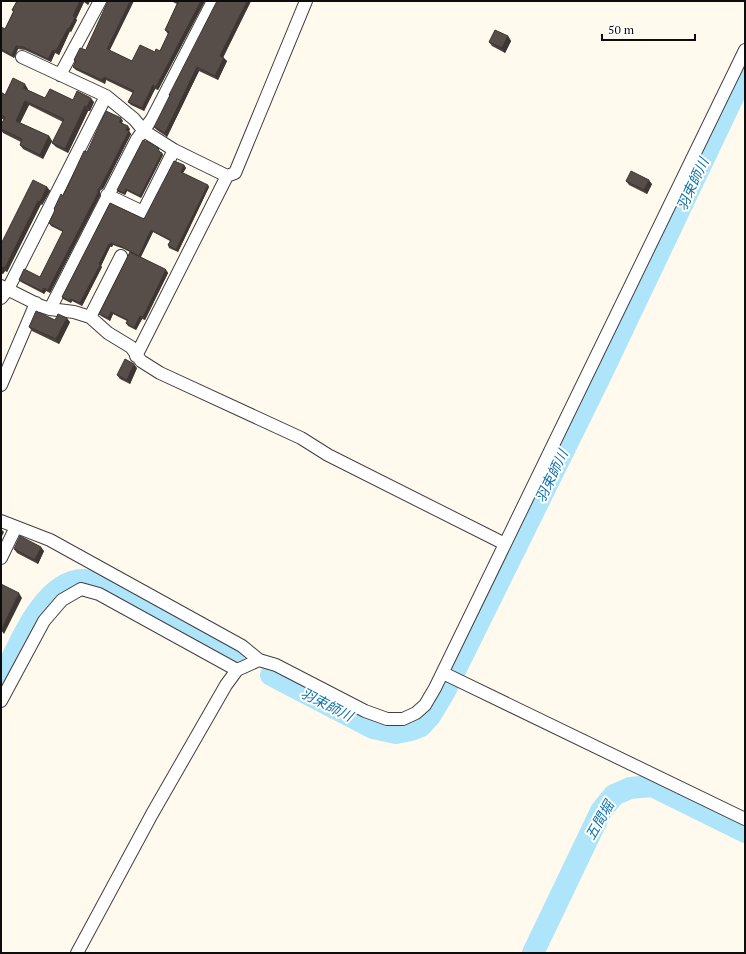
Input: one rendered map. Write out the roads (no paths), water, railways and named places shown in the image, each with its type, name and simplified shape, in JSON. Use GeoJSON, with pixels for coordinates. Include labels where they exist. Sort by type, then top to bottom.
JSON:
{"type":"FeatureCollection","features":[{"type":"Feature","properties":{"kind":"street"},"geometry":{"type":"LineString","coordinates":[[60,75],[100,1]]}},
{"type":"Feature","properties":{"kind":"street"},"geometry":{"type":"LineString","coordinates":[[50,308],[137,139],[152,119],[212,1]]}},
{"type":"Feature","properties":{"kind":"street"},"geometry":{"type":"LineString","coordinates":[[22,57],[106,96],[134,119],[144,131],[174,150],[228,176],[235,174],[306,1]]}},
{"type":"Feature","properties":{"kind":"street"},"geometry":{"type":"LineString","coordinates":[[1,520],[50,540],[242,646],[259,660],[276,665],[366,711],[387,719],[403,719],[416,713],[425,705],[443,673],[745,50]]}},
{"type":"Feature","properties":{"kind":"street"},"geometry":{"type":"LineString","coordinates":[[106,96],[3,291],[50,308],[74,312],[90,317],[108,333],[131,347],[141,361],[160,373],[300,438],[328,455],[505,544]]}},
{"type":"Feature","properties":{"kind":"street"},"geometry":{"type":"LineString","coordinates":[[107,196],[143,212],[174,150]]}},
{"type":"Feature","properties":{"kind":"street"},"geometry":{"type":"LineString","coordinates":[[136,356],[228,176]]}},
{"type":"Feature","properties":{"kind":"street"},"geometry":{"type":"LineString","coordinates":[[90,317],[121,256]]}},
{"type":"Feature","properties":{"kind":"street"},"geometry":{"type":"LineString","coordinates":[[1,385],[36,303]]}},
{"type":"Feature","properties":{"kind":"street"},"geometry":{"type":"LineString","coordinates":[[1,556],[16,527]]}},
{"type":"Feature","properties":{"kind":"street"},"geometry":{"type":"LineString","coordinates":[[1,701],[44,621],[62,600],[81,589],[99,594],[237,670]]}},
{"type":"Feature","properties":{"kind":"street"},"geometry":{"type":"LineString","coordinates":[[77,953],[152,814],[226,686],[237,670],[259,660]]}},
{"type":"Feature","properties":{"kind":"street"},"geometry":{"type":"LineString","coordinates":[[443,673],[745,819]]}},
{"type":"Feature","properties":{"kind":"waterway","name":"羽束師川"},"geometry":{"type":"LineString","coordinates":[[271,675],[373,728],[396,733],[411,730],[421,726],[430,716],[445,691],[601,375],[745,72]]}},
{"type":"Feature","properties":{"kind":"waterway","name":"羽束師川"},"geometry":{"type":"LineString","coordinates":[[1,682],[23,636],[44,603],[56,591],[70,583],[85,580],[100,584],[234,655]]}},
{"type":"Feature","properties":{"kind":"waterway","name":"五間堀"},"geometry":{"type":"LineString","coordinates":[[533,953],[601,811],[614,795],[630,788],[652,786],[745,832]]}}]}
